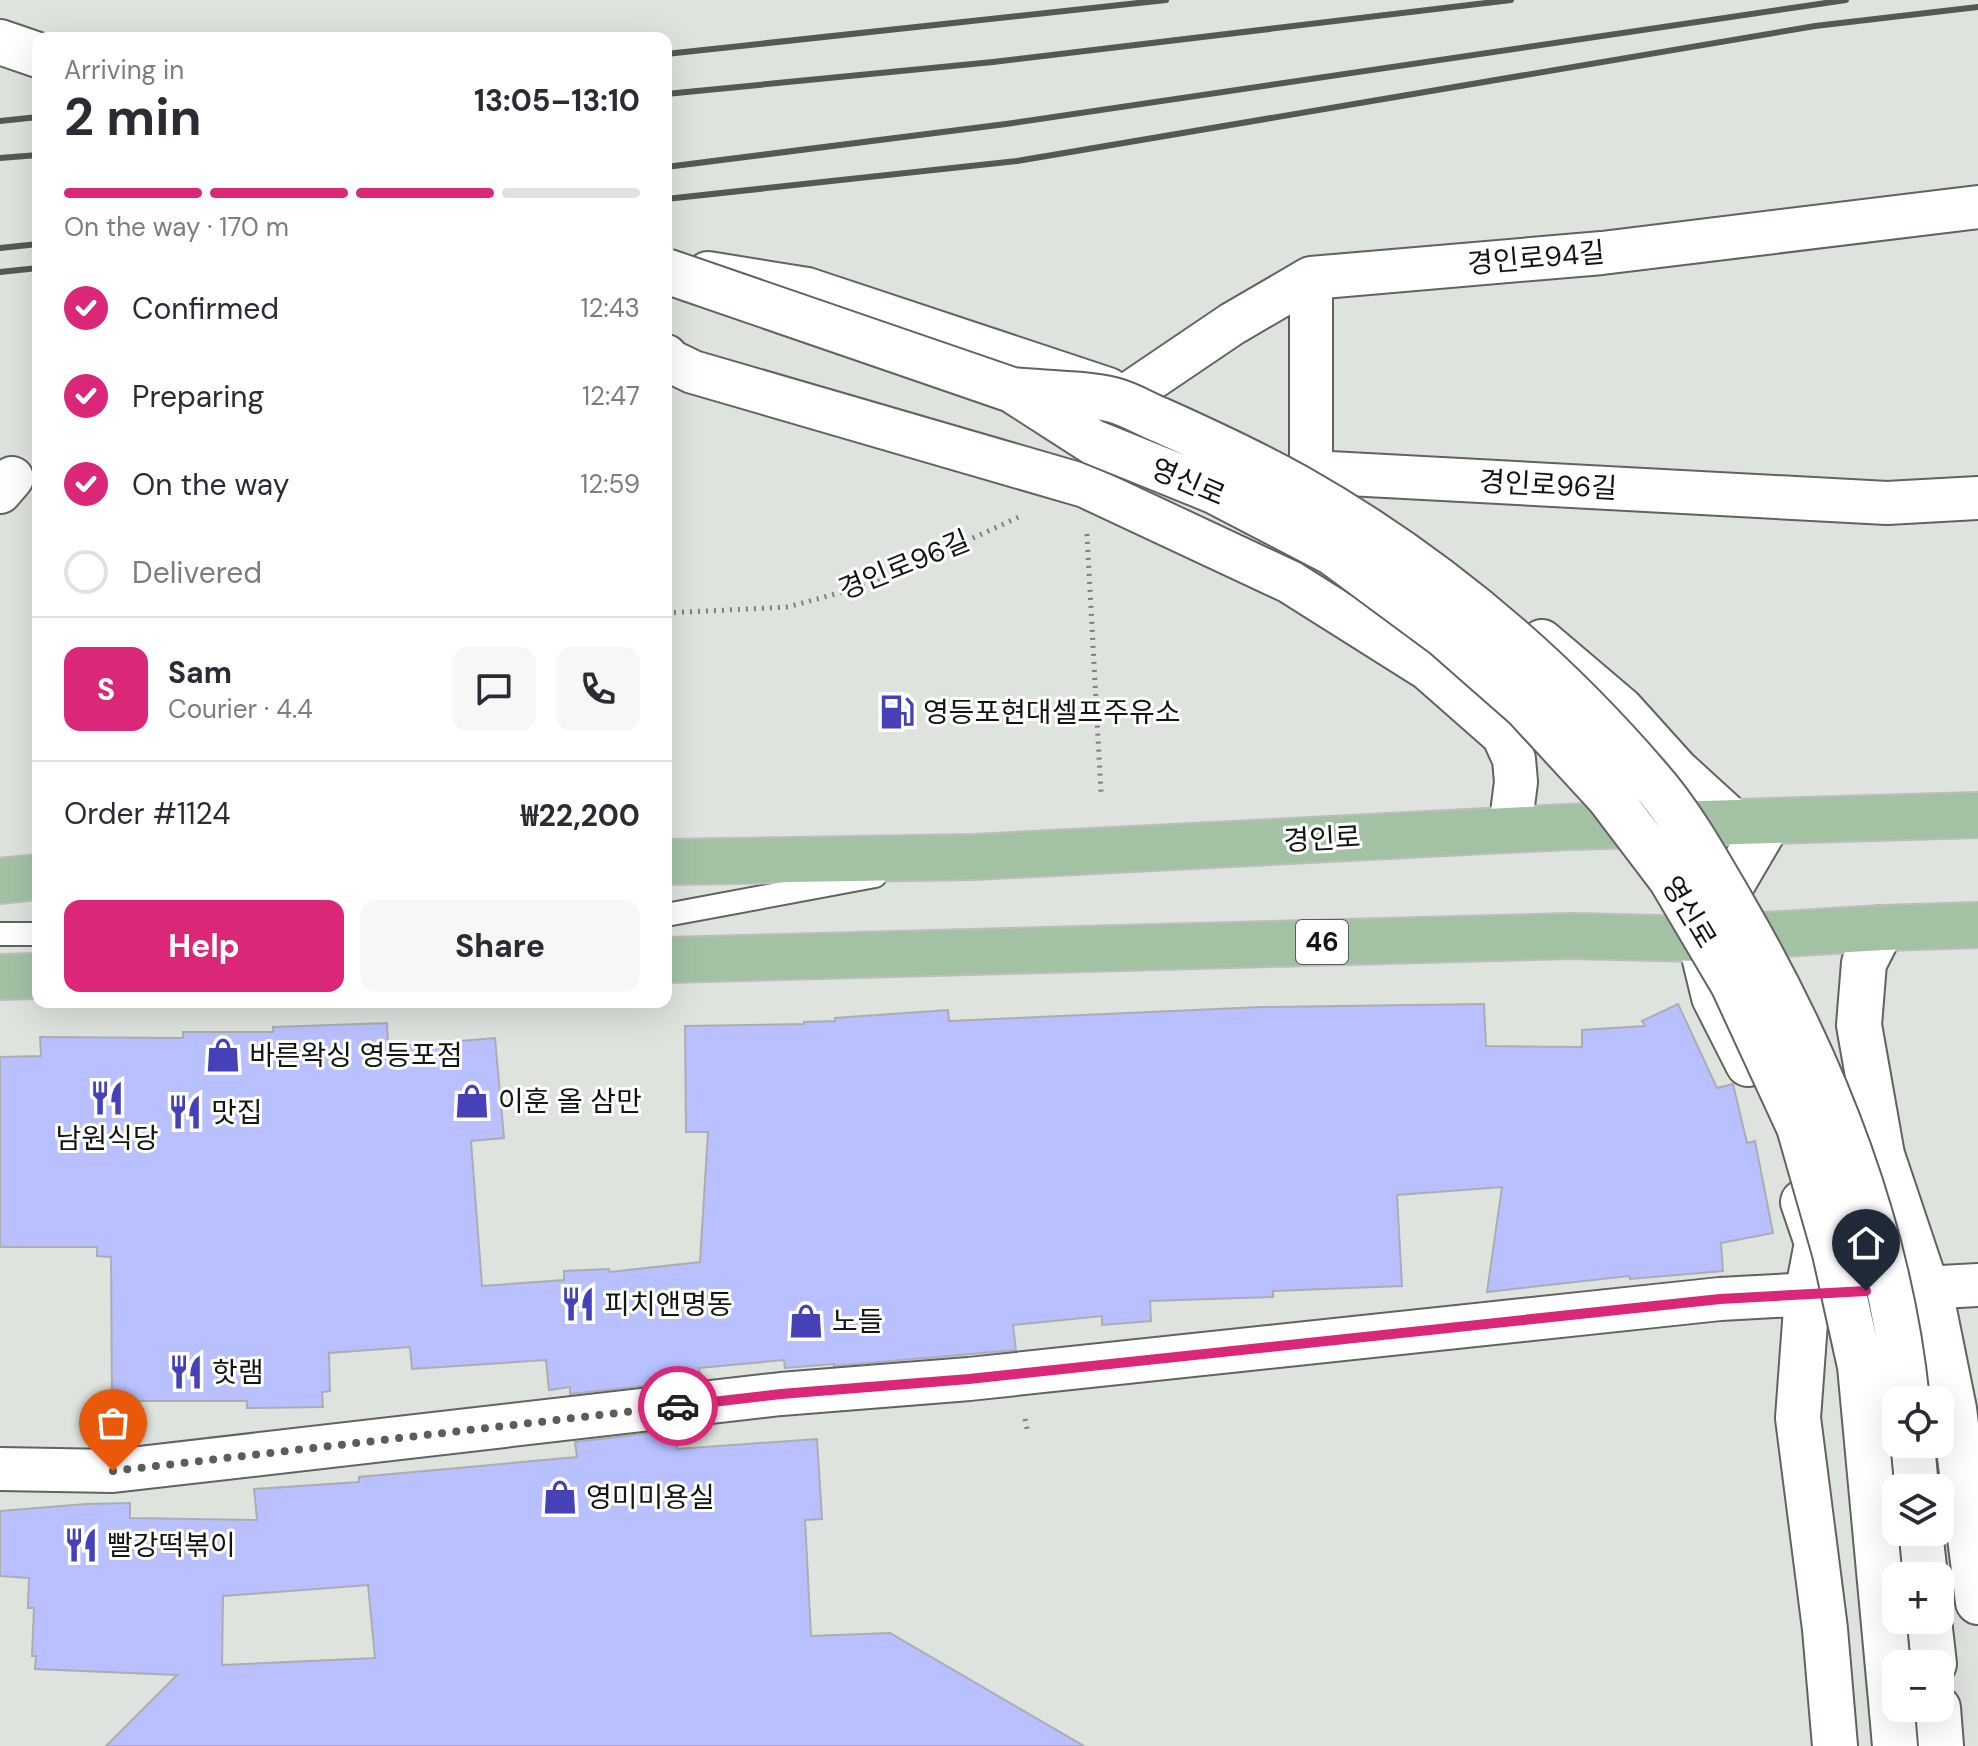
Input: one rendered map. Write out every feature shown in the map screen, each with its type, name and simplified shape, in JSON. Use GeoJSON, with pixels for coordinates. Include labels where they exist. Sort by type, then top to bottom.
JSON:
{"type":"FeatureCollection","features":[{"type":"Feature","properties":{"kind":"main road"},"geometry":{"type":"LineString","coordinates":[[0,42],[32,53]]}},
{"type":"Feature","properties":{"kind":"main road","name":"영신로"},"geometry":{"type":"LineString","coordinates":[[672,273],[1012,390],[1113,400],[1233,452],[1353,519],[1470,603],[1556,679],[1651,779],[1702,854],[1759,950],[1816,1063],[1853,1159],[1881,1259],[1905,1386]]}},
{"type":"Feature","properties":{"kind":"main road","name":"영신로"},"geometry":{"type":"LineString","coordinates":[[1012,390],[1093,442],[1214,491],[1333,553],[1432,626],[1526,707],[1608,796],[1671,879],[1733,984],[1799,1127],[1835,1253],[1860,1366],[1894,1728]]}},
{"type":"Feature","properties":{"kind":"main road","name":"경인로"},"geometry":{"type":"LineString","coordinates":[[672,862],[974,857],[1510,829],[1978,815]]}},
{"type":"Feature","properties":{"kind":"main road"},"geometry":{"type":"LineString","coordinates":[[1751,822],[1700,939],[1714,997],[1779,1127],[1817,1243],[1807,1295],[1798,1418],[1825,1629],[1835,1746]]}},
{"type":"Feature","properties":{"kind":"main road"},"geometry":{"type":"LineString","coordinates":[[0,881],[32,878]]}},
{"type":"Feature","properties":{"kind":"main road","name":"46"},"geometry":{"type":"LineString","coordinates":[[672,960],[1573,936],[1700,939],[1978,925]]}},
{"type":"Feature","properties":{"kind":"main road"},"geometry":{"type":"LineString","coordinates":[[1882,928],[1864,963],[1859,1025],[1882,1155],[1934,1310],[1954,1409],[1978,1602]]}},
{"type":"Feature","properties":{"kind":"main road"},"geometry":{"type":"LineString","coordinates":[[0,977],[32,976]]}},
{"type":"Feature","properties":{"kind":"main road"},"geometry":{"type":"LineString","coordinates":[[1779,1127],[1791,1098],[1811,1084],[1836,1086],[1857,1095],[1873,1112]]}},
{"type":"Feature","properties":{"kind":"main road"},"geometry":{"type":"LineString","coordinates":[[1939,1722],[1941,1746]]}},
{"type":"Feature","properties":{"kind":"street","name":"경인로94길"},"geometry":{"type":"LineString","coordinates":[[1127,395],[1232,324],[1311,278],[1602,253],[1978,207]]}},
{"type":"Feature","properties":{"kind":"street"},"geometry":{"type":"LineString","coordinates":[[672,283],[686,275],[715,273],[807,289],[1127,395],[1311,472],[1444,558],[1622,709],[1677,770],[1751,822]]}},
{"type":"Feature","properties":{"kind":"street"},"geometry":{"type":"LineString","coordinates":[[1311,278],[1311,472]]}},
{"type":"Feature","properties":{"kind":"street"},"geometry":{"type":"LineString","coordinates":[[672,362],[693,372],[1085,486],[1290,582],[1428,669],[1503,735],[1514,759],[1516,782],[1510,829]]}},
{"type":"Feature","properties":{"kind":"street","name":"경인로96길"},"geometry":{"type":"LineString","coordinates":[[1311,472],[1887,503],[1978,498]]}},
{"type":"Feature","properties":{"kind":"street"},"geometry":{"type":"LineString","coordinates":[[0,1469],[113,1471],[781,1394],[969,1379],[1720,1299],[1978,1285]]}},
{"type":"Feature","properties":{"kind":"lane"},"geometry":{"type":"LineString","coordinates":[[672,914],[974,857]]}},
{"type":"Feature","properties":{"kind":"lane"},"geometry":{"type":"LineString","coordinates":[[0,934],[32,934]]}},
{"type":"Feature","properties":{"kind":"path","name":"경인로96길"},"geometry":{"type":"LineString","coordinates":[[672,613],[788,607],[875,583],[1085,486]]}},
{"type":"Feature","properties":{"kind":"path"},"geometry":{"type":"LineString","coordinates":[[1085,486],[1101,793]]}},
{"type":"Feature","properties":{"kind":"building"},"geometry":{"type":"Polygon","coordinates":[[[1484,1004],[1486,1046],[1582,1047],[1582,1030],[1645,1026],[1642,1021],[1678,1004],[1717,1088],[1733,1084],[1747,1143],[1755,1141],[1773,1233],[1721,1243],[1723,1271],[1630,1279],[1629,1276],[1487,1292],[1502,1187],[1397,1195],[1402,1286],[1273,1291],[1273,1297],[1150,1301],[1151,1321],[1102,1325],[1102,1316],[1013,1325],[1016,1350],[834,1366],[785,1368],[784,1360],[699,1368],[700,1374],[669,1378],[670,1383],[570,1394],[570,1387],[549,1390],[546,1360],[412,1369],[410,1347],[329,1353],[330,1391],[322,1392],[323,1407],[247,1408],[247,1401],[112,1401],[111,1257],[97,1256],[97,1247],[0,1247],[0,1057],[41,1056],[40,1037],[183,1038],[183,1032],[273,1032],[273,1027],[387,1023],[388,1047],[495,1038],[504,1138],[471,1141],[482,1286],[564,1280],[564,1271],[609,1269],[610,1272],[700,1262],[708,1132],[686,1132],[685,1026],[804,1024],[835,1021],[835,1018],[948,1010],[949,1021],[1261,1007],[1484,1004]]]}},
{"type":"Feature","properties":{"kind":"building"},"geometry":{"type":"Polygon","coordinates":[[[675,1430],[677,1449],[817,1439],[822,1519],[805,1520],[811,1636],[890,1633],[1084,1746],[106,1746],[177,1675],[35,1669],[36,1656],[32,1656],[34,1608],[28,1608],[29,1578],[0,1576],[0,1511],[130,1503],[130,1518],[257,1520],[254,1489],[359,1482],[359,1477],[577,1457],[575,1442],[675,1430]],[[368,1585],[223,1596],[222,1665],[375,1658],[368,1585]]]}},
{"type":"Feature","properties":{"kind":"railway"},"geometry":{"type":"LineString","coordinates":[[672,53],[1166,0]]}},
{"type":"Feature","properties":{"kind":"railway"},"geometry":{"type":"LineString","coordinates":[[672,93],[993,62],[1511,0]]}},
{"type":"Feature","properties":{"kind":"railway"},"geometry":{"type":"LineString","coordinates":[[672,166],[1006,124],[1846,0]]}},
{"type":"Feature","properties":{"kind":"railway"},"geometry":{"type":"LineString","coordinates":[[672,198],[1017,161],[1815,26],[1978,7]]}},
{"type":"Feature","properties":{"kind":"railway"},"geometry":{"type":"LineString","coordinates":[[0,121],[32,118]]}},
{"type":"Feature","properties":{"kind":"railway"},"geometry":{"type":"LineString","coordinates":[[0,158],[32,155]]}},
{"type":"Feature","properties":{"kind":"railway"},"geometry":{"type":"LineString","coordinates":[[0,248],[32,245]]}},
{"type":"Feature","properties":{"kind":"railway"},"geometry":{"type":"LineString","coordinates":[[0,272],[32,269]]}},
{"type":"Feature","properties":{"kind":"way so far"},"geometry":{"type":"LineString","coordinates":[[113,1471],[678,1406]]}},
{"type":"Feature","properties":{"kind":"place","name":"영등포현대셀프주유소"},"geometry":{"type":"Point","coordinates":[897,712]}},
{"type":"Feature","properties":{"kind":"place","name":"바른왁싱 영등포점"},"geometry":{"type":"Point","coordinates":[223,1055]}},
{"type":"Feature","properties":{"kind":"place","name":"남원식당"},"geometry":{"type":"Point","coordinates":[107,1098]}},
{"type":"Feature","properties":{"kind":"place","name":"이훈 올 삼만"},"geometry":{"type":"Point","coordinates":[472,1101]}},
{"type":"Feature","properties":{"kind":"place","name":"맛집"},"geometry":{"type":"Point","coordinates":[185,1112]}},
{"type":"Feature","properties":{"kind":"place","name":"피치앤명동"},"geometry":{"type":"Point","coordinates":[578,1304]}},
{"type":"Feature","properties":{"kind":"place","name":"노들"},"geometry":{"type":"Point","coordinates":[806,1321]}},
{"type":"Feature","properties":{"kind":"place","name":"핫램"},"geometry":{"type":"Point","coordinates":[186,1372]}},
{"type":"Feature","properties":{"kind":"place","name":"영미미용실"},"geometry":{"type":"Point","coordinates":[560,1497]}},
{"type":"Feature","properties":{"kind":"place","name":"빨강떡볶이"},"geometry":{"type":"Point","coordinates":[81,1545]}},
{"type":"Feature","properties":{"kind":"route"},"geometry":{"type":"LineString","coordinates":[[678,1406],[781,1394],[969,1379],[1720,1299],[1866,1291]]}}]}
